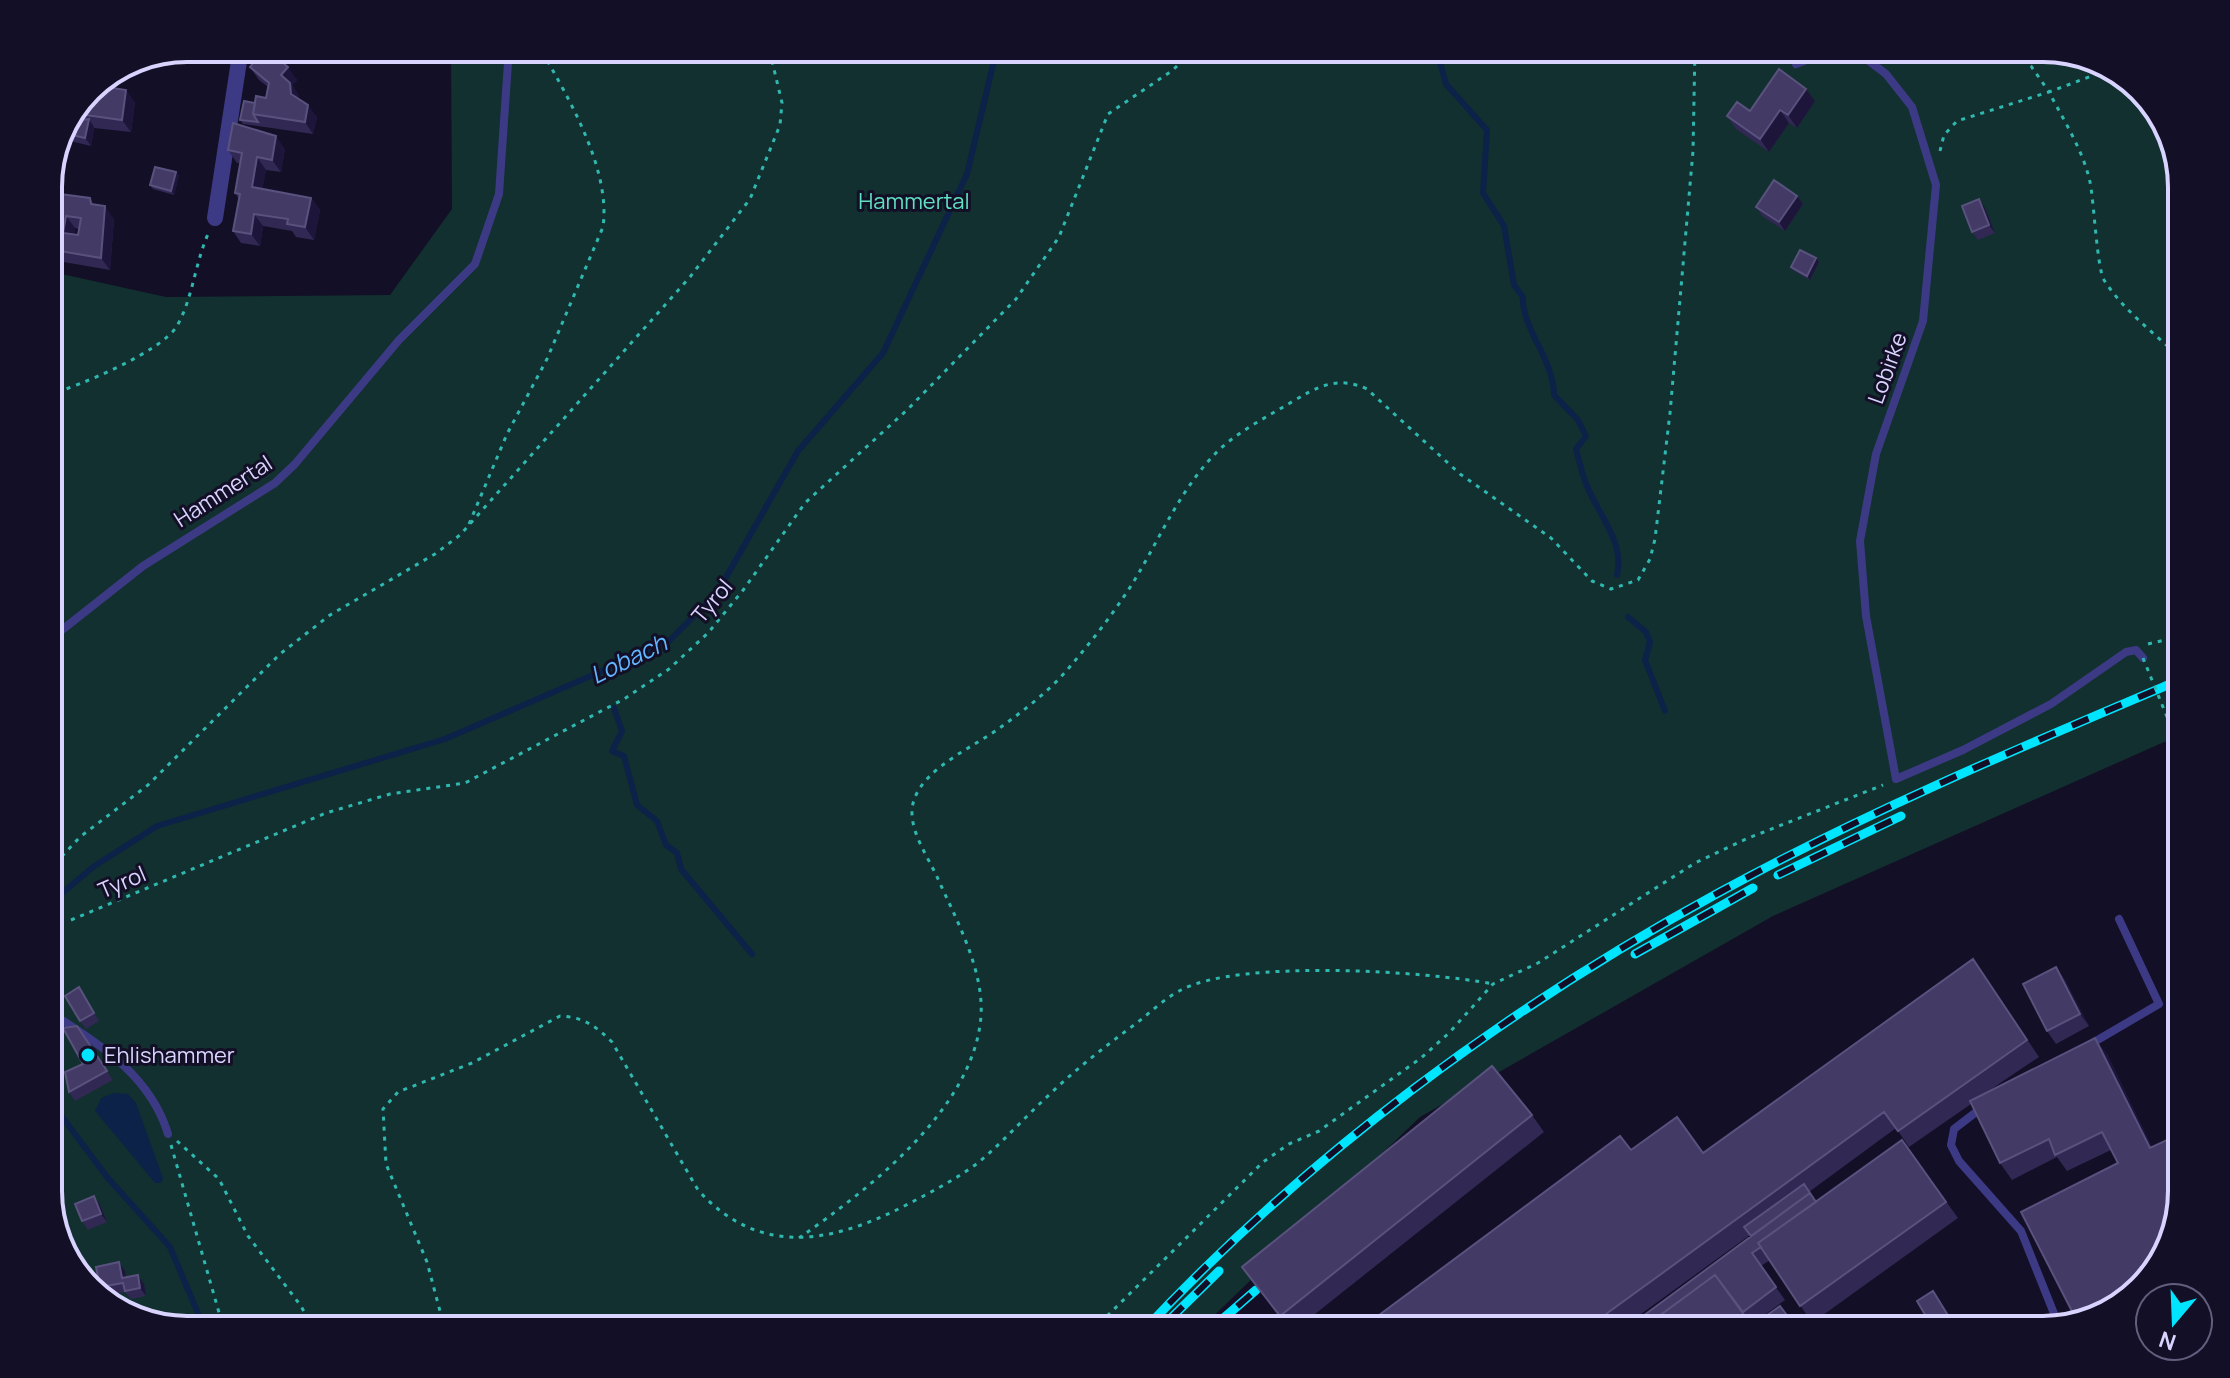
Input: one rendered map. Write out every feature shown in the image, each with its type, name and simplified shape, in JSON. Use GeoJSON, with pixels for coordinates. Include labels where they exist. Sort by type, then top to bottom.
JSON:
{"type":"FeatureCollection","features":[{"type":"Feature","properties":{"kind":"street"},"geometry":{"type":"LineString","coordinates":[[215,218],[239,62]]}},
{"type":"Feature","properties":{"kind":"lane","name":"Hammertal"},"geometry":{"type":"LineString","coordinates":[[62,630],[143,566],[275,483],[399,340],[475,264],[499,194],[508,62]]}},
{"type":"Feature","properties":{"kind":"lane","name":"Lobirke"},"geometry":{"type":"LineString","coordinates":[[1796,64],[1801,62]]}},
{"type":"Feature","properties":{"kind":"lane","name":"Lobirke"},"geometry":{"type":"LineString","coordinates":[[1870,62],[1886,74],[1912,107],[1936,185],[1926,307],[1876,454],[1860,541],[1866,616],[1896,779]]}},
{"type":"Feature","properties":{"kind":"lane"},"geometry":{"type":"LineString","coordinates":[[1896,779],[1963,750],[2051,704],[2126,652],[2136,650],[2143,658]]}},
{"type":"Feature","properties":{"kind":"lane"},"geometry":{"type":"LineString","coordinates":[[2082,1049],[2159,1004],[2119,919]]}},
{"type":"Feature","properties":{"kind":"lane"},"geometry":{"type":"LineString","coordinates":[[62,1020],[97,1041],[133,1074],[160,1108],[168,1134]]}},
{"type":"Feature","properties":{"kind":"lane"},"geometry":{"type":"LineString","coordinates":[[1991,1102],[1954,1129],[1951,1145],[1959,1161],[2021,1231],[2055,1315]]}},
{"type":"Feature","properties":{"kind":"path"},"geometry":{"type":"LineString","coordinates":[[467,528],[507,434],[533,388],[583,278],[605,215],[606,203],[580,123],[547,62]]}},
{"type":"Feature","properties":{"kind":"path"},"geometry":{"type":"LineString","coordinates":[[62,856],[80,837],[148,785],[280,654],[330,615],[435,554],[467,528],[690,277],[750,199],[780,125],[782,103],[772,62]]}},
{"type":"Feature","properties":{"kind":"path","name":"Tyrol"},"geometry":{"type":"LineString","coordinates":[[62,921],[326,813],[390,794],[465,783],[624,699],[669,669],[708,633],[805,503],[908,409],[1016,299],[1059,237],[1108,114],[1181,62]]}},
{"type":"Feature","properties":{"kind":"path"},"geometry":{"type":"LineString","coordinates":[[799,1238],[876,1181],[924,1130],[958,1085],[976,1045],[981,1015],[975,973],[956,918],[912,822],[914,798],[950,761],[1038,699],[1070,668],[1134,581],[1192,481],[1225,444],[1316,388],[1348,381],[1367,389],[1474,485],[1538,527],[1592,581],[1611,589],[1622,588],[1638,580],[1645,572],[1655,539],[1670,413],[1693,151],[1695,62]]}},
{"type":"Feature","properties":{"kind":"path"},"geometry":{"type":"LineString","coordinates":[[2026,62],[2049,92],[2073,136],[2089,177],[2097,217],[2101,277],[2124,305],[2168,346]]}},
{"type":"Feature","properties":{"kind":"path"},"geometry":{"type":"LineString","coordinates":[[1932,169],[1951,125],[2096,74]]}},
{"type":"Feature","properties":{"kind":"path"},"geometry":{"type":"LineString","coordinates":[[62,389],[150,351],[177,326],[200,250],[215,218]]}},
{"type":"Feature","properties":{"kind":"path"},"geometry":{"type":"LineString","coordinates":[[2168,639],[2142,645],[2143,658],[2168,719]]}},
{"type":"Feature","properties":{"kind":"path"},"geometry":{"type":"LineString","coordinates":[[1107,1316],[1263,1162],[1289,1144],[1319,1131],[1421,1058],[1449,1033],[1493,984],[1538,963],[1695,863],[1746,839],[1896,779]]}},
{"type":"Feature","properties":{"kind":"path"},"geometry":{"type":"LineString","coordinates":[[441,1316],[427,1262],[386,1164],[383,1109],[398,1092],[472,1063],[560,1016],[575,1016],[594,1025],[612,1042],[647,1096],[698,1190],[713,1206],[756,1231],[799,1238],[844,1232],[954,1180],[980,1161],[1084,1063],[1164,1002],[1197,984],[1216,978],[1291,972],[1459,977],[1493,984]]}},
{"type":"Feature","properties":{"kind":"path"},"geometry":{"type":"LineString","coordinates":[[168,1134],[220,1316]]}},
{"type":"Feature","properties":{"kind":"path"},"geometry":{"type":"LineString","coordinates":[[168,1134],[219,1179],[248,1236],[306,1316]]}},
{"type":"Feature","properties":{"kind":"green space"},"geometry":{"type":"Polygon","coordinates":[[[451,62],[2043,62],[2075,66],[2105,79],[2137,105],[2155,132],[2166,163],[2168,740],[1773,916],[1420,1117],[1214,1316],[187,1316],[155,1312],[111,1290],[88,1267],[72,1239],[62,1199],[62,274],[166,297],[390,295],[452,209],[451,62]]]}},
{"type":"Feature","properties":{"kind":"water"},"geometry":{"type":"Polygon","coordinates":[[[114,1093],[128,1094],[136,1103],[163,1178],[161,1183],[155,1183],[95,1111],[101,1098],[114,1093]]]}},
{"type":"Feature","properties":{"kind":"building"},"geometry":{"type":"Polygon","coordinates":[[[254,62],[282,62],[288,67],[281,75],[290,83],[291,94],[308,105],[305,122],[253,114],[256,96],[266,98],[269,83],[250,67],[254,62]]]}},
{"type":"Feature","properties":{"kind":"building"},"geometry":{"type":"Polygon","coordinates":[[[1779,69],[1806,89],[1788,115],[1780,110],[1760,139],[1727,116],[1737,102],[1750,111],[1779,69]]]}},
{"type":"Feature","properties":{"kind":"building"},"geometry":{"type":"Polygon","coordinates":[[[112,88],[126,90],[122,120],[86,115],[112,88]]]}},
{"type":"Feature","properties":{"kind":"building"},"geometry":{"type":"Polygon","coordinates":[[[244,101],[255,103],[253,114],[258,122],[240,120],[244,101]]]}},
{"type":"Feature","properties":{"kind":"building"},"geometry":{"type":"Polygon","coordinates":[[[89,119],[85,138],[74,135],[83,120],[89,119]]]}},
{"type":"Feature","properties":{"kind":"building"},"geometry":{"type":"Polygon","coordinates":[[[233,123],[276,136],[272,160],[257,157],[252,187],[311,198],[305,227],[287,224],[288,219],[254,214],[251,234],[233,231],[240,194],[235,193],[242,153],[228,150],[233,123]]]}},
{"type":"Feature","properties":{"kind":"building"},"geometry":{"type":"Polygon","coordinates":[[[155,167],[176,172],[171,191],[150,185],[155,167]]]}},
{"type":"Feature","properties":{"kind":"building"},"geometry":{"type":"Polygon","coordinates":[[[1774,180],[1797,196],[1779,222],[1756,207],[1774,180]]]}},
{"type":"Feature","properties":{"kind":"building"},"geometry":{"type":"Polygon","coordinates":[[[62,194],[90,198],[91,204],[105,206],[101,258],[62,251],[62,194]],[[66,216],[63,233],[78,235],[81,218],[66,216]]]}},
{"type":"Feature","properties":{"kind":"building"},"geometry":{"type":"Polygon","coordinates":[[[1979,199],[1989,225],[1972,232],[1962,206],[1979,199]]]}},
{"type":"Feature","properties":{"kind":"building"},"geometry":{"type":"Polygon","coordinates":[[[1800,250],[1816,258],[1807,276],[1791,267],[1800,250]]]}},
{"type":"Feature","properties":{"kind":"building"},"geometry":{"type":"Polygon","coordinates":[[[1973,959],[2027,1040],[1898,1131],[1884,1112],[1603,1316],[1378,1316],[1620,1136],[1631,1150],[1677,1117],[1703,1153],[1973,959]]]}},
{"type":"Feature","properties":{"kind":"building"},"geometry":{"type":"Polygon","coordinates":[[[2056,967],[2080,1014],[2047,1031],[2023,984],[2056,967]]]}},
{"type":"Feature","properties":{"kind":"building"},"geometry":{"type":"Polygon","coordinates":[[[79,987],[94,1013],[80,1021],[65,996],[79,987]]]}},
{"type":"Feature","properties":{"kind":"building","name":"Ehlishammer"},"geometry":{"type":"Polygon","coordinates":[[[77,1026],[107,1071],[69,1092],[65,1072],[83,1064],[63,1028],[77,1026]]]}},
{"type":"Feature","properties":{"kind":"building"},"geometry":{"type":"Polygon","coordinates":[[[2095,1038],[2150,1148],[2168,1140],[2168,1191],[2164,1223],[2142,1267],[2119,1290],[2073,1312],[2021,1212],[2118,1163],[2102,1132],[2055,1155],[2049,1139],[2000,1163],[1970,1101],[2095,1038]]]}},
{"type":"Feature","properties":{"kind":"building"},"geometry":{"type":"Polygon","coordinates":[[[1492,1066],[1532,1115],[1280,1316],[1242,1267],[1492,1066]]]}},
{"type":"Feature","properties":{"kind":"building"},"geometry":{"type":"Polygon","coordinates":[[[1902,1140],[1946,1202],[1800,1306],[1758,1243],[1902,1140]]]}},
{"type":"Feature","properties":{"kind":"building"},"geometry":{"type":"Polygon","coordinates":[[[1804,1184],[1810,1193],[1751,1236],[1744,1227],[1804,1184]]]}},
{"type":"Feature","properties":{"kind":"building"},"geometry":{"type":"Polygon","coordinates":[[[1810,1193],[1816,1202],[1758,1243],[1761,1247],[1752,1253],[1776,1287],[1743,1312],[1715,1275],[1659,1316],[1643,1316],[1810,1193]]]}},
{"type":"Feature","properties":{"kind":"building"},"geometry":{"type":"Polygon","coordinates":[[[94,1196],[101,1214],[82,1221],[75,1204],[94,1196]]]}},
{"type":"Feature","properties":{"kind":"building"},"geometry":{"type":"Polygon","coordinates":[[[119,1262],[122,1278],[138,1275],[140,1288],[125,1291],[123,1283],[106,1286],[98,1278],[96,1267],[119,1262]]]}},
{"type":"Feature","properties":{"kind":"building"},"geometry":{"type":"Polygon","coordinates":[[[1715,1275],[1745,1316],[1659,1316],[1715,1275]]]}},
{"type":"Feature","properties":{"kind":"building"},"geometry":{"type":"Polygon","coordinates":[[[1933,1291],[1948,1316],[1926,1316],[1917,1301],[1933,1291]]]}},
{"type":"Feature","properties":{"kind":"building"},"geometry":{"type":"Polygon","coordinates":[[[1780,1306],[1788,1316],[1766,1316],[1780,1306]]]}},
{"type":"Feature","properties":{"kind":"waterway","name":"Lobach"},"geometry":{"type":"LineString","coordinates":[[62,893],[93,867],[157,826],[445,739],[667,643],[717,593],[798,451],[883,353],[967,174],[994,62]]}},
{"type":"Feature","properties":{"kind":"waterway"},"geometry":{"type":"LineString","coordinates":[[1440,62],[1446,84],[1487,130],[1483,193],[1504,226],[1514,285],[1523,297],[1527,320],[1549,369],[1554,395],[1578,420],[1586,436],[1576,449],[1587,486],[1614,540],[1617,575]]}},
{"type":"Feature","properties":{"kind":"waterway"},"geometry":{"type":"LineString","coordinates":[[1628,617],[1646,632],[1650,642],[1645,660],[1665,711]]}},
{"type":"Feature","properties":{"kind":"waterway"},"geometry":{"type":"LineString","coordinates":[[614,708],[622,731],[612,751],[624,756],[637,805],[657,821],[666,845],[677,853],[681,869],[752,954]]}},
{"type":"Feature","properties":{"kind":"waterway"},"geometry":{"type":"LineString","coordinates":[[62,1117],[107,1177],[170,1247],[199,1316]]}},
{"type":"Feature","properties":{"kind":"railway"},"geometry":{"type":"LineString","coordinates":[[1158,1316],[1207,1265],[1343,1144],[1414,1088],[1564,984],[1776,862],[1948,780],[2168,685]]}},
{"type":"Feature","properties":{"kind":"railway"},"geometry":{"type":"LineString","coordinates":[[1778,875],[1901,816]]}},
{"type":"Feature","properties":{"kind":"railway"},"geometry":{"type":"LineString","coordinates":[[1635,954],[1753,888]]}},
{"type":"Feature","properties":{"kind":"railway"},"geometry":{"type":"LineString","coordinates":[[1173,1316],[1219,1271]]}},
{"type":"Feature","properties":{"kind":"railway"},"geometry":{"type":"LineString","coordinates":[[1226,1316],[1256,1290]]}},
{"type":"Feature","properties":{"kind":"place","name":"Ehlishammer"},"geometry":{"type":"Point","coordinates":[88,1055]}}]}
